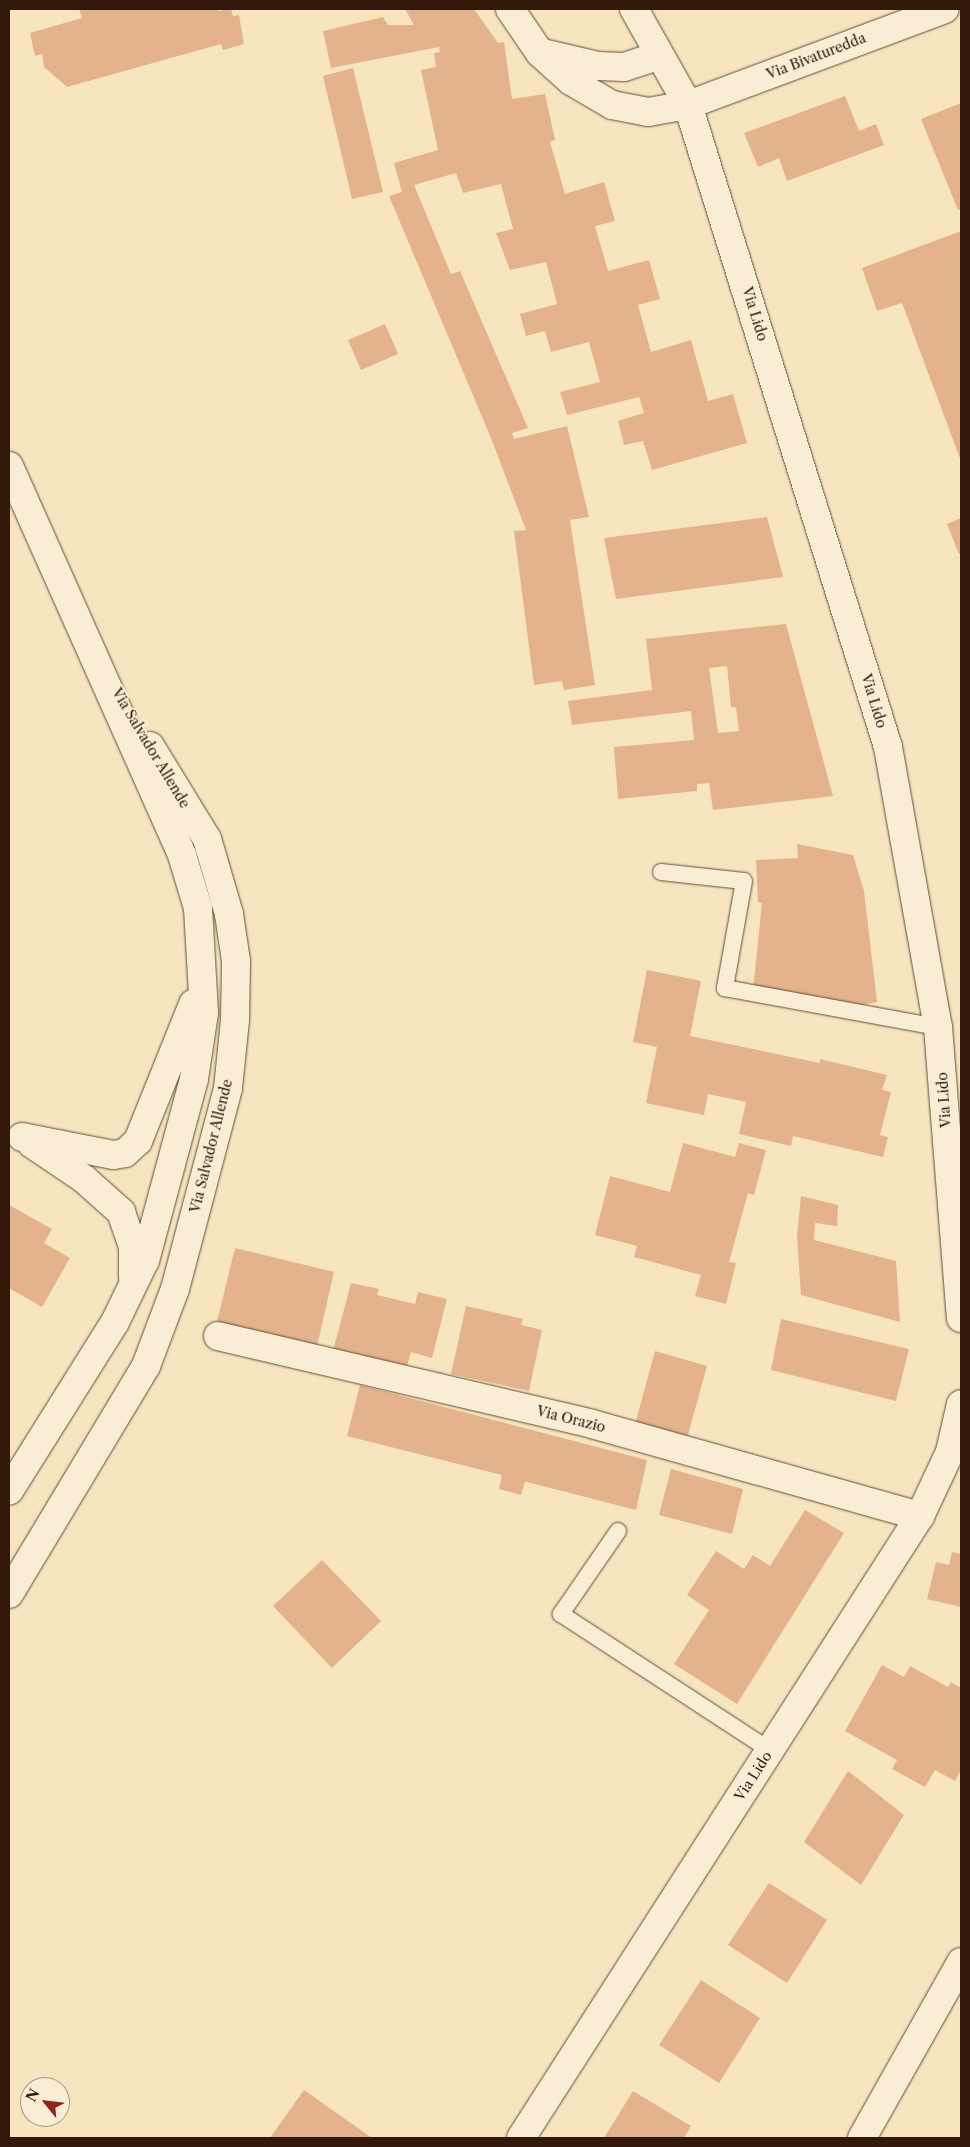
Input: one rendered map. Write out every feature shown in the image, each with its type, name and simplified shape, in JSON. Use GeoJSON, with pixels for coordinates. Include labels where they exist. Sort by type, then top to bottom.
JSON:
{"type":"FeatureCollection","features":[{"type":"Feature","properties":{"kind":"street","name":"Via Bivaturedda"},"geometry":{"type":"LineString","coordinates":[[510,9],[540,53],[571,81],[612,105],[648,112],[688,105],[945,9]]}},
{"type":"Feature","properties":{"kind":"street","name":"Via Lido"},"geometry":{"type":"LineString","coordinates":[[634,9],[658,56],[688,105],[888,746],[938,1027],[961,1318]]}},
{"type":"Feature","properties":{"kind":"street"},"geometry":{"type":"LineString","coordinates":[[540,53],[598,66],[624,67],[658,56]]}},
{"type":"Feature","properties":{"kind":"street","name":"Via Salvador Allende"},"geometry":{"type":"LineString","coordinates":[[9,466],[182,855],[198,908],[204,1013],[194,1079],[164,1196],[145,1260],[115,1322],[9,1491]]}},
{"type":"Feature","properties":{"kind":"street","name":"Via Salvador Allende"},"geometry":{"type":"LineString","coordinates":[[9,1594],[146,1366],[175,1289],[223,1108],[235,1020],[236,961],[229,914],[207,839],[96,658]]}},
{"type":"Feature","properties":{"kind":"street"},"geometry":{"type":"LineString","coordinates":[[15,1134],[113,1155],[125,1153],[138,1141],[182,1037],[203,972]]}},
{"type":"Feature","properties":{"kind":"street"},"geometry":{"type":"LineString","coordinates":[[15,1134],[84,1179],[121,1212],[133,1247],[133,1284]]}},
{"type":"Feature","properties":{"kind":"street","name":"Via Orazio"},"geometry":{"type":"LineString","coordinates":[[218,1336],[592,1424],[920,1516]]}},
{"type":"Feature","properties":{"kind":"street","name":"Via Lido"},"geometry":{"type":"LineString","coordinates":[[521,2138],[920,1516],[950,1452],[961,1404]]}},
{"type":"Feature","properties":{"kind":"street"},"geometry":{"type":"LineString","coordinates":[[862,2138],[961,1962]]}},
{"type":"Feature","properties":{"kind":"lane"},"geometry":{"type":"LineString","coordinates":[[661,872],[744,881],[724,988],[938,1027]]}},
{"type":"Feature","properties":{"kind":"lane"},"geometry":{"type":"LineString","coordinates":[[618,1531],[562,1614],[770,1750]]}},
{"type":"Feature","properties":{"kind":"building"},"geometry":{"type":"Polygon","coordinates":[[[79,9],[218,9],[219,11],[231,9],[233,16],[239,15],[244,44],[223,50],[221,44],[67,87],[44,67],[42,54],[35,56],[30,33],[82,18],[79,9]]]}},
{"type":"Feature","properties":{"kind":"building"},"geometry":{"type":"Polygon","coordinates":[[[405,9],[474,9],[498,43],[504,42],[512,99],[545,94],[555,140],[550,142],[565,194],[604,182],[615,221],[595,226],[608,271],[649,260],[660,299],[638,305],[651,352],[691,340],[708,401],[733,394],[747,443],[652,470],[643,441],[624,445],[618,421],[644,413],[639,397],[567,415],[560,392],[600,382],[589,342],[551,352],[545,331],[526,336],[520,314],[557,304],[546,262],[510,270],[496,233],[513,229],[501,184],[463,193],[456,173],[414,185],[451,274],[460,271],[528,428],[512,433],[514,439],[567,426],[589,517],[570,520],[595,685],[564,690],[562,681],[534,685],[514,531],[526,530],[491,438],[389,196],[402,192],[394,163],[438,150],[421,70],[436,67],[434,53],[440,52],[439,47],[331,68],[323,31],[383,17],[388,25],[414,25],[405,9]]]}},
{"type":"Feature","properties":{"kind":"building"},"geometry":{"type":"Polygon","coordinates":[[[353,68],[383,192],[352,199],[323,76],[353,68]]]}},
{"type":"Feature","properties":{"kind":"building"},"geometry":{"type":"Polygon","coordinates":[[[845,96],[859,131],[876,124],[884,145],[787,181],[779,158],[758,167],[744,133],[845,96]]]}},
{"type":"Feature","properties":{"kind":"building"},"geometry":{"type":"Polygon","coordinates":[[[961,103],[961,209],[958,210],[921,119],[961,103]]]}},
{"type":"Feature","properties":{"kind":"building"},"geometry":{"type":"Polygon","coordinates":[[[961,231],[961,461],[902,303],[877,311],[862,268],[961,231]]]}},
{"type":"Feature","properties":{"kind":"building"},"geometry":{"type":"Polygon","coordinates":[[[385,324],[398,354],[361,370],[348,340],[385,324]]]}},
{"type":"Feature","properties":{"kind":"building"},"geometry":{"type":"Polygon","coordinates":[[[767,517],[783,577],[616,599],[604,538],[767,517]]]}},
{"type":"Feature","properties":{"kind":"building"},"geometry":{"type":"Polygon","coordinates":[[[961,518],[961,553],[959,554],[947,524],[961,518]]]}},
{"type":"Feature","properties":{"kind":"building"},"geometry":{"type":"Polygon","coordinates":[[[786,624],[833,796],[713,810],[709,783],[697,784],[697,791],[618,799],[614,747],[694,740],[691,711],[572,725],[568,701],[652,690],[646,639],[786,624]],[[727,666],[709,668],[718,733],[739,731],[736,707],[731,707],[727,666]]]}},
{"type":"Feature","properties":{"kind":"building"},"geometry":{"type":"Polygon","coordinates":[[[797,844],[853,855],[864,891],[877,1002],[850,1007],[753,990],[762,903],[758,902],[756,860],[798,858],[797,844]]]}},
{"type":"Feature","properties":{"kind":"building"},"geometry":{"type":"Polygon","coordinates":[[[647,970],[701,981],[690,1036],[820,1063],[820,1059],[887,1075],[882,1090],[891,1092],[880,1135],[888,1137],[883,1157],[793,1136],[791,1146],[739,1134],[746,1102],[708,1094],[704,1115],[646,1103],[657,1047],[633,1042],[647,970]]]}},
{"type":"Feature","properties":{"kind":"building"},"geometry":{"type":"Polygon","coordinates":[[[683,1143],[735,1157],[739,1143],[766,1150],[754,1195],[748,1193],[729,1262],[736,1263],[726,1304],[695,1296],[701,1275],[634,1257],[637,1246],[595,1235],[610,1176],[670,1192],[683,1143]]]}},
{"type":"Feature","properties":{"kind":"building"},"geometry":{"type":"Polygon","coordinates":[[[801,1196],[838,1205],[837,1226],[815,1223],[814,1240],[896,1261],[900,1322],[801,1295],[797,1236],[801,1196]]]}},
{"type":"Feature","properties":{"kind":"building"},"geometry":{"type":"Polygon","coordinates":[[[9,1205],[52,1229],[44,1243],[70,1258],[42,1307],[9,1288],[9,1205]]]}},
{"type":"Feature","properties":{"kind":"building"},"geometry":{"type":"Polygon","coordinates":[[[235,1248],[334,1272],[317,1346],[217,1322],[235,1248]]]}},
{"type":"Feature","properties":{"kind":"building"},"geometry":{"type":"Polygon","coordinates":[[[351,1283],[379,1289],[377,1295],[415,1304],[418,1292],[447,1299],[432,1358],[411,1352],[406,1370],[333,1351],[351,1283]]]}},
{"type":"Feature","properties":{"kind":"building"},"geometry":{"type":"Polygon","coordinates":[[[466,1306],[523,1319],[521,1325],[542,1330],[529,1391],[451,1374],[466,1306]]]}},
{"type":"Feature","properties":{"kind":"building"},"geometry":{"type":"Polygon","coordinates":[[[781,1319],[909,1349],[896,1401],[771,1370],[781,1319]]]}},
{"type":"Feature","properties":{"kind":"building"},"geometry":{"type":"Polygon","coordinates":[[[655,1351],[707,1366],[686,1442],[634,1428],[655,1351]]]}},
{"type":"Feature","properties":{"kind":"building"},"geometry":{"type":"Polygon","coordinates":[[[360,1385],[647,1460],[636,1510],[527,1482],[525,1482],[521,1495],[499,1489],[502,1475],[347,1436],[360,1385]]]}},
{"type":"Feature","properties":{"kind":"building"},"geometry":{"type":"Polygon","coordinates":[[[671,1469],[743,1489],[732,1534],[659,1515],[671,1469]]]}},
{"type":"Feature","properties":{"kind":"building"},"geometry":{"type":"Polygon","coordinates":[[[805,1510],[844,1533],[737,1704],[674,1664],[709,1610],[687,1595],[716,1551],[744,1569],[753,1555],[770,1566],[805,1510]]]}},
{"type":"Feature","properties":{"kind":"building"},"geometry":{"type":"Polygon","coordinates":[[[952,1552],[961,1554],[961,1607],[927,1599],[936,1562],[949,1565],[952,1552]]]}},
{"type":"Feature","properties":{"kind":"building"},"geometry":{"type":"Polygon","coordinates":[[[322,1560],[381,1621],[332,1668],[273,1606],[322,1560]]]}},
{"type":"Feature","properties":{"kind":"building"},"geometry":{"type":"Polygon","coordinates":[[[882,1665],[904,1677],[910,1666],[948,1687],[951,1682],[961,1688],[961,1770],[955,1781],[935,1770],[925,1787],[892,1769],[897,1760],[845,1731],[882,1665]]]}},
{"type":"Feature","properties":{"kind":"building"},"geometry":{"type":"Polygon","coordinates":[[[848,1771],[904,1815],[861,1885],[804,1842],[848,1771]]]}},
{"type":"Feature","properties":{"kind":"building"},"geometry":{"type":"Polygon","coordinates":[[[769,1883],[827,1920],[787,1983],[728,1945],[769,1883]]]}},
{"type":"Feature","properties":{"kind":"building"},"geometry":{"type":"Polygon","coordinates":[[[701,1980],[760,2018],[719,2083],[659,2045],[701,1980]]]}},
{"type":"Feature","properties":{"kind":"building"},"geometry":{"type":"Polygon","coordinates":[[[304,2090],[372,2138],[270,2138],[304,2090]]]}},
{"type":"Feature","properties":{"kind":"building"},"geometry":{"type":"Polygon","coordinates":[[[633,2091],[691,2126],[684,2138],[604,2138],[633,2091]]]}}]}
